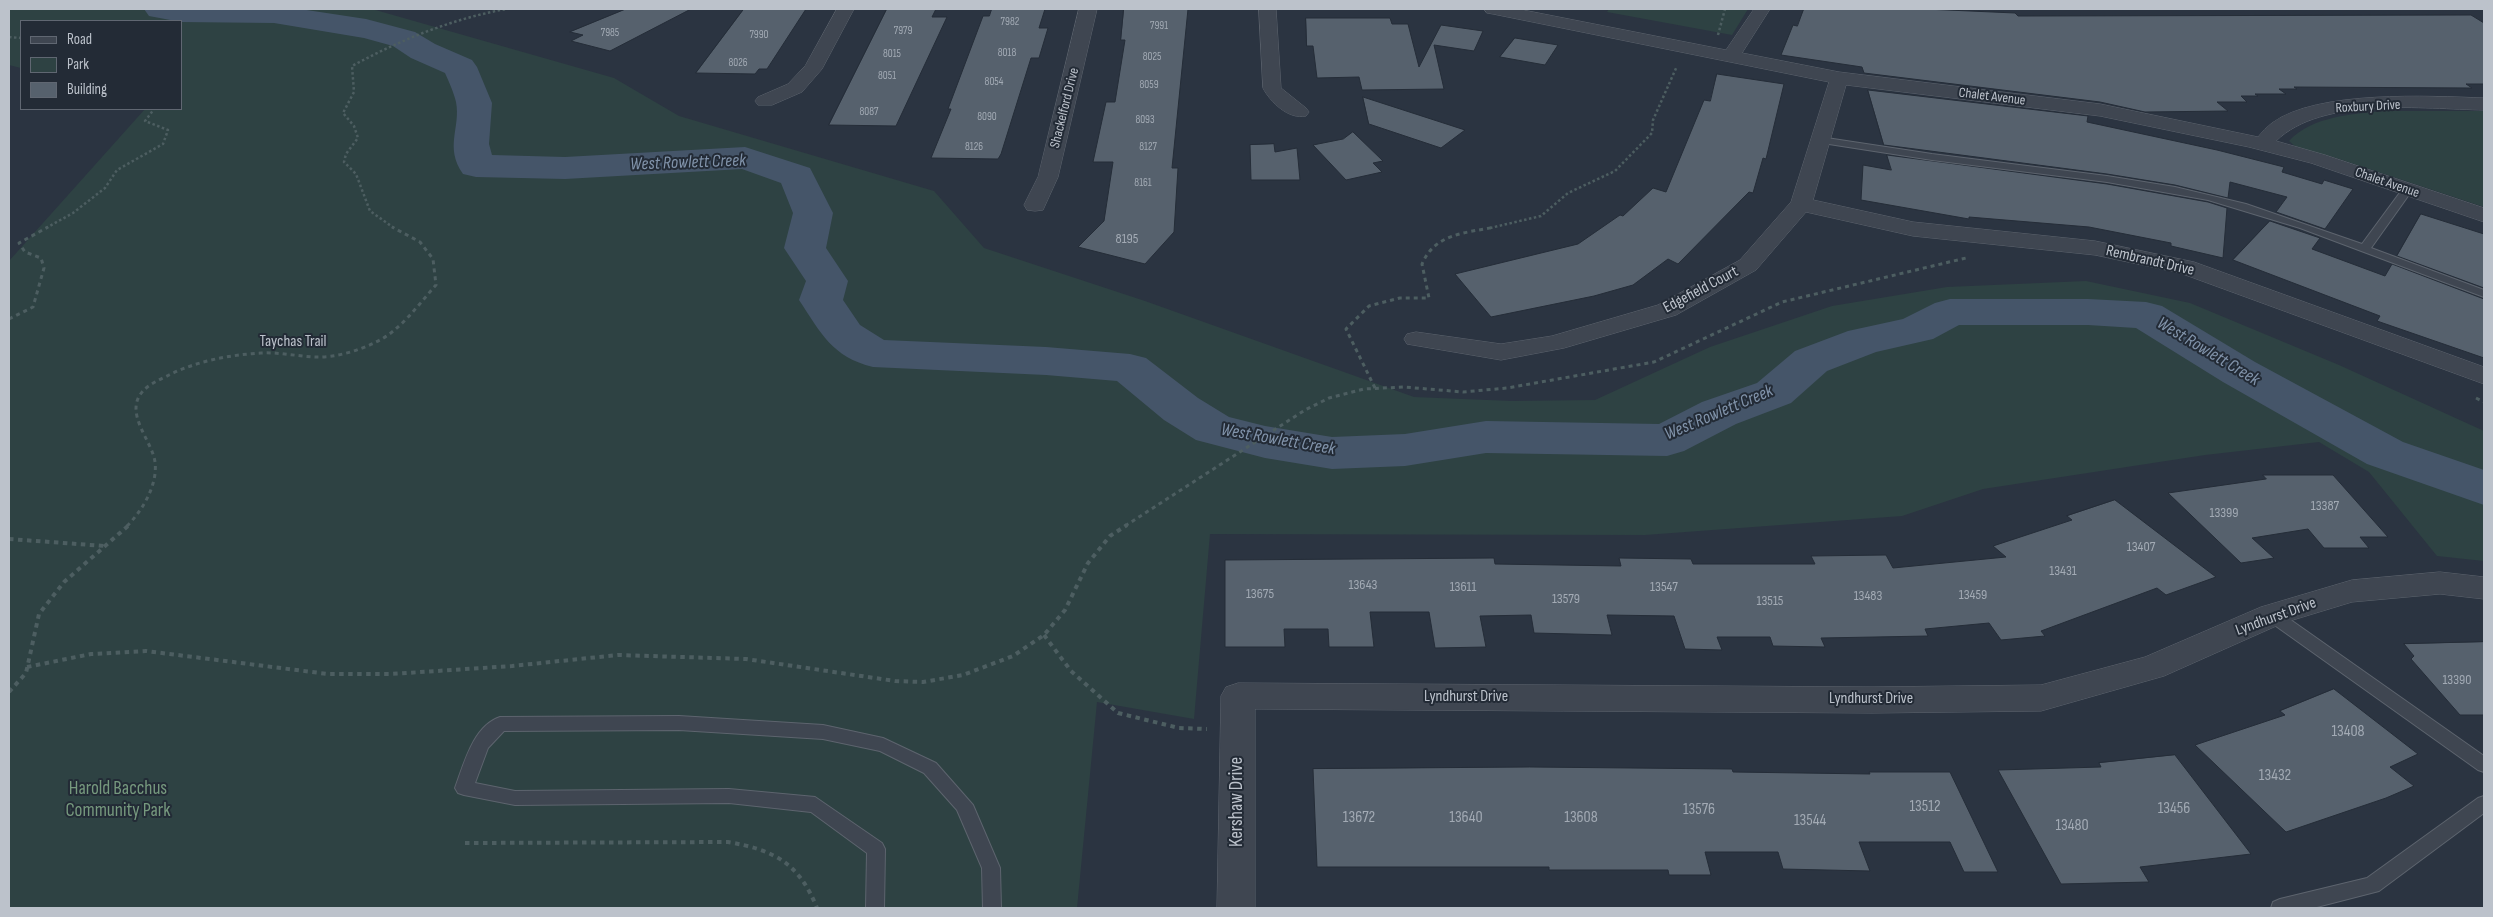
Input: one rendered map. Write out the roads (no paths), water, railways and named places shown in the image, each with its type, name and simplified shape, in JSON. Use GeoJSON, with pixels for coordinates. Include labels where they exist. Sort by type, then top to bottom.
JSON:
{"type":"FeatureCollection","features":[{"type":"Feature","properties":{"kind":"street"},"geometry":{"type":"LineString","coordinates":[[766,101],[795,88],[813,69],[845,9]]}},
{"type":"Feature","properties":{"kind":"street","name":"Shackelford Drive"},"geometry":{"type":"LineString","coordinates":[[1035,205],[1048,177],[1088,9]]}},
{"type":"Feature","properties":{"kind":"street"},"geometry":{"type":"LineString","coordinates":[[1267,9],[1272,88],[1276,95],[1299,112]]}},
{"type":"Feature","properties":{"kind":"street","name":"Chalet Avenue"},"geometry":{"type":"LineString","coordinates":[[1493,9],[1839,78],[2100,110],[2262,144],[2318,159],[2484,215]]}},
{"type":"Feature","properties":{"kind":"street"},"geometry":{"type":"LineString","coordinates":[[1731,56],[1762,9]]}},
{"type":"Feature","properties":{"kind":"street","name":"Edgefield Court"},"geometry":{"type":"LineString","coordinates":[[1416,339],[1501,352],[1555,343],[1667,310],[1748,265],[1801,204],[1839,78]]}},
{"type":"Feature","properties":{"kind":"street","name":"Roxbury Drive"},"geometry":{"type":"LineString","coordinates":[[2262,144],[2271,132],[2284,123],[2323,110],[2371,105],[2484,104]]}},
{"type":"Feature","properties":{"kind":"street","name":"Rembrandt Drive"},"geometry":{"type":"LineString","coordinates":[[1801,204],[1913,229],[2095,248],[2186,267],[2484,376]]}},
{"type":"Feature","properties":{"kind":"street","name":"Lyndhurst Drive"},"geometry":{"type":"LineString","coordinates":[[1238,696],[1872,700],[2041,698],[2153,667],[2272,615],[2352,591],[2440,583],[2484,588]]}},
{"type":"Feature","properties":{"kind":"street","name":"Kershaw Drive"},"geometry":{"type":"LineString","coordinates":[[1236,908],[1238,696]]}},
{"type":"Feature","properties":{"kind":"lane"},"geometry":{"type":"LineString","coordinates":[[1820,140],[1969,162],[2106,178],[2173,190],[2242,206],[2364,248],[2484,294]]}},
{"type":"Feature","properties":{"kind":"lane"},"geometry":{"type":"LineString","coordinates":[[2364,248],[2408,189]]}},
{"type":"Feature","properties":{"kind":"lane"},"geometry":{"type":"LineString","coordinates":[[2272,615],[2484,766]]}},
{"type":"Feature","properties":{"kind":"lane"},"geometry":{"type":"LineString","coordinates":[[875,908],[876,848],[815,804],[729,796],[515,798],[464,788],[481,744],[500,724],[679,723],[823,732],[884,745],[930,768],[964,804],[991,868],[992,908]]}},
{"type":"Feature","properties":{"kind":"lane"},"geometry":{"type":"LineString","coordinates":[[2280,908],[2372,885],[2484,802]]}},
{"type":"Feature","properties":{"kind":"waterway","name":"West Rowlett Creek"},"geometry":{"type":"LineString","coordinates":[[160,9],[180,13],[274,14],[366,29],[404,39],[423,51],[460,67],[474,103],[471,144],[476,166],[565,168],[745,158],[797,176],[813,213],[805,248],[827,281],[821,300],[844,334],[873,353],[1046,361],[1130,368],[1181,409],[1213,429],[1265,442],[1332,453],[1405,450],[1486,437],[1667,440],[1719,413],[1774,393],[1811,361],[1864,341],[1917,330],[1950,312],[2088,312],[2146,315],[2239,372],[2385,453],[2484,488]]}},
{"type":"Feature","properties":{"kind":"park label","name":"Harold Bacchus Community Park"},"geometry":{"type":"Point","coordinates":[118,800]}}]}
